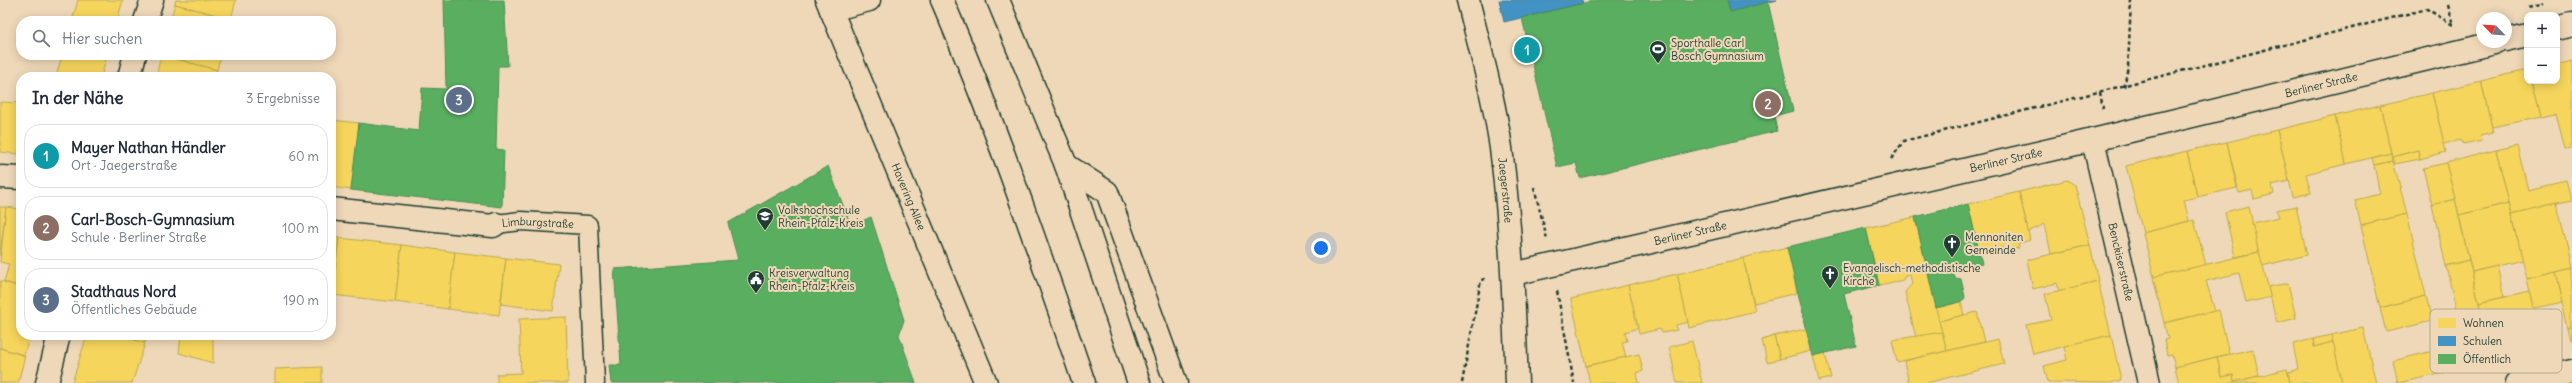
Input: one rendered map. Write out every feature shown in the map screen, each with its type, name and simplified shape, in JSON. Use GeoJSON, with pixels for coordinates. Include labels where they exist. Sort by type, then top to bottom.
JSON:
{"type":"FeatureCollection","features":[{"type":"Feature","properties":{"kind":"main road"},"geometry":{"type":"LineString","coordinates":[[147,16],[152,0]]}},
{"type":"Feature","properties":{"kind":"main road","name":"Havering Allee"},"geometry":{"type":"LineString","coordinates":[[869,0],[829,5],[986,383]]}},
{"type":"Feature","properties":{"kind":"main road"},"geometry":{"type":"LineString","coordinates":[[942,0],[980,89],[1084,383]]}},
{"type":"Feature","properties":{"kind":"main road"},"geometry":{"type":"LineString","coordinates":[[998,0],[1066,165],[1139,383]]}},
{"type":"Feature","properties":{"kind":"main road","name":"Jaegerstraße"},"geometry":{"type":"LineString","coordinates":[[1468,0],[1495,112],[1501,148],[1513,274],[1517,383]]}},
{"type":"Feature","properties":{"kind":"main road"},"geometry":{"type":"LineString","coordinates":[[2560,27],[2572,24]]}},
{"type":"Feature","properties":{"kind":"main road"},"geometry":{"type":"LineString","coordinates":[[2512,39],[2524,36]]}},
{"type":"Feature","properties":{"kind":"main road","name":"Berliner Straße"},"geometry":{"type":"LineString","coordinates":[[1513,274],[2093,140],[2476,47]]}},
{"type":"Feature","properties":{"kind":"main road"},"geometry":{"type":"LineString","coordinates":[[130,72],[134,60]]}},
{"type":"Feature","properties":{"kind":"main road","name":"Benckiserstraße"},"geometry":{"type":"LineString","coordinates":[[2093,140],[2149,383]]}},
{"type":"Feature","properties":{"kind":"main road"},"geometry":{"type":"LineString","coordinates":[[1066,165],[1107,192],[1176,383]]}},
{"type":"Feature","properties":{"kind":"main road"},"geometry":{"type":"LineString","coordinates":[[0,176],[16,178]]}},
{"type":"Feature","properties":{"kind":"main road","name":"Limburgstraße"},"geometry":{"type":"LineString","coordinates":[[336,210],[493,226],[496,224]]}},
{"type":"Feature","properties":{"kind":"main road"},"geometry":{"type":"LineString","coordinates":[[1065,329],[1070,383]]}},
{"type":"Feature","properties":{"kind":"main road"},"geometry":{"type":"LineString","coordinates":[[47,383],[58,340]]}},
{"type":"Feature","properties":{"kind":"main road"},"geometry":{"type":"LineString","coordinates":[[2562,372],[2572,370]]}},
{"type":"Feature","properties":{"kind":"main road"},"geometry":{"type":"LineString","coordinates":[[2516,383],[2559,373]]}},
{"type":"Feature","properties":{"kind":"street","name":"Limburgstraße"},"geometry":{"type":"LineString","coordinates":[[496,224],[521,221],[588,225],[595,383]]}},
{"type":"Feature","properties":{"kind":"path"},"geometry":{"type":"LineString","coordinates":[[2124,87],[2128,67],[2131,0]]}},
{"type":"Feature","properties":{"kind":"path"},"geometry":{"type":"LineString","coordinates":[[2448,5],[2454,25]]}},
{"type":"Feature","properties":{"kind":"path"},"geometry":{"type":"LineString","coordinates":[[2100,92],[2426,9],[2454,25],[2461,23]]}},
{"type":"Feature","properties":{"kind":"path"},"geometry":{"type":"LineString","coordinates":[[1553,264],[1574,383]]}},
{"type":"Feature","properties":{"kind":"path"},"geometry":{"type":"LineString","coordinates":[[1462,383],[1481,280],[1513,274]]}},
{"type":"Feature","properties":{"kind":"building: Wohnen"},"geometry":{"type":"Polygon","coordinates":[[[78,0],[123,0],[118,16],[73,16],[78,0]]]}},
{"type":"Feature","properties":{"kind":"building: Wohnen"},"geometry":{"type":"Polygon","coordinates":[[[176,0],[236,0],[232,16],[220,16],[175,4],[176,0]]]}},
{"type":"Feature","properties":{"kind":"building: Wohnen"},"geometry":{"type":"Polygon","coordinates":[[[175,4],[220,16],[171,16],[175,4]]]}},
{"type":"Feature","properties":{"kind":"building: Wohnen"},"geometry":{"type":"Polygon","coordinates":[[[2572,59],[2572,147],[2565,149],[2556,114],[2541,117],[2533,84],[2560,84],[2560,62],[2572,59]]]}},
{"type":"Feature","properties":{"kind":"building: Wohnen"},"geometry":{"type":"Polygon","coordinates":[[[61,60],[106,60],[102,72],[57,72],[61,60]]]}},
{"type":"Feature","properties":{"kind":"building: Wohnen"},"geometry":{"type":"Polygon","coordinates":[[[160,60],[180,60],[217,70],[216,72],[157,72],[160,60]]]}},
{"type":"Feature","properties":{"kind":"building: Wohnen"},"geometry":{"type":"Polygon","coordinates":[[[180,60],[220,60],[217,70],[180,60]]]}},
{"type":"Feature","properties":{"kind":"building: Wohnen"},"geometry":{"type":"Polygon","coordinates":[[[2524,71],[2524,84],[2533,84],[2541,117],[2492,127],[2481,81],[2524,71]]]}},
{"type":"Feature","properties":{"kind":"building: Wohnen"},"geometry":{"type":"Polygon","coordinates":[[[2481,81],[2493,132],[2481,135],[2482,140],[2463,144],[2461,140],[2444,144],[2432,93],[2481,81]]]}},
{"type":"Feature","properties":{"kind":"building: Wohnen"},"geometry":{"type":"Polygon","coordinates":[[[2432,93],[2446,152],[2420,159],[2418,150],[2392,157],[2380,105],[2432,93]]]}},
{"type":"Feature","properties":{"kind":"building: Wohnen"},"geometry":{"type":"Polygon","coordinates":[[[0,102],[16,103],[16,154],[0,152],[0,102]]]}},
{"type":"Feature","properties":{"kind":"building: Wohnen"},"geometry":{"type":"Polygon","coordinates":[[[2380,105],[2391,153],[2346,164],[2335,116],[2380,105]]]}},
{"type":"Feature","properties":{"kind":"building: Wohnen"},"geometry":{"type":"Polygon","coordinates":[[[2335,116],[2346,164],[2306,174],[2311,193],[2293,197],[2277,130],[2335,116]]]}},
{"type":"Feature","properties":{"kind":"building: Wohnen"},"geometry":{"type":"Polygon","coordinates":[[[336,121],[359,123],[351,190],[336,188],[336,121]]]}},
{"type":"Feature","properties":{"kind":"building: Wohnen"},"geometry":{"type":"Polygon","coordinates":[[[2277,130],[2289,181],[2272,185],[2274,194],[2254,199],[2252,190],[2239,193],[2227,142],[2277,130]]]}},
{"type":"Feature","properties":{"kind":"building: Wohnen"},"geometry":{"type":"Polygon","coordinates":[[[2227,142],[2237,188],[2197,197],[2187,151],[2227,142]]]}},
{"type":"Feature","properties":{"kind":"building: Wohnen"},"geometry":{"type":"Polygon","coordinates":[[[2517,145],[2528,190],[2565,181],[2570,200],[2512,214],[2496,150],[2517,145]]]}},
{"type":"Feature","properties":{"kind":"building: Wohnen"},"geometry":{"type":"Polygon","coordinates":[[[2418,150],[2420,159],[2395,164],[2393,157],[2418,150]]]}},
{"type":"Feature","properties":{"kind":"building: Wohnen"},"geometry":{"type":"Polygon","coordinates":[[[2496,150],[2509,203],[2459,215],[2446,163],[2496,150]]]}},
{"type":"Feature","properties":{"kind":"building: Wohnen"},"geometry":{"type":"Polygon","coordinates":[[[2187,151],[2197,197],[2184,200],[2189,221],[2143,233],[2126,166],[2187,151]]]}},
{"type":"Feature","properties":{"kind":"building: Wohnen"},"geometry":{"type":"Polygon","coordinates":[[[2391,153],[2393,161],[2374,165],[2372,158],[2391,153]]]}},
{"type":"Feature","properties":{"kind":"building: Wohnen"},"geometry":{"type":"Polygon","coordinates":[[[2393,161],[2407,214],[2361,225],[2355,200],[2380,194],[2374,165],[2393,161]]]}},
{"type":"Feature","properties":{"kind":"building: Wohnen"},"geometry":{"type":"Polygon","coordinates":[[[2446,163],[2455,199],[2432,205],[2423,168],[2446,163]]]}},
{"type":"Feature","properties":{"kind":"building: Wohnen"},"geometry":{"type":"Polygon","coordinates":[[[2067,180],[2075,185],[2090,245],[2051,254],[2045,224],[2028,232],[2019,192],[2067,180]]]}},
{"type":"Feature","properties":{"kind":"building: Wohnen"},"geometry":{"type":"Polygon","coordinates":[[[2019,192],[2030,240],[2018,244],[2019,248],[2002,252],[2002,247],[1979,252],[1968,204],[2019,192]]]}},
{"type":"Feature","properties":{"kind":"building: Wohnen"},"geometry":{"type":"Polygon","coordinates":[[[2455,199],[2469,260],[2446,266],[2432,205],[2455,199]]]}},
{"type":"Feature","properties":{"kind":"building: Wohnen"},"geometry":{"type":"Polygon","coordinates":[[[2509,203],[2523,260],[2472,272],[2459,215],[2509,203]]]}},
{"type":"Feature","properties":{"kind":"building: Wohnen"},"geometry":{"type":"Polygon","coordinates":[[[2557,203],[2572,268],[2527,279],[2512,214],[2557,203]]]}},
{"type":"Feature","properties":{"kind":"building: Wohnen"},"geometry":{"type":"Polygon","coordinates":[[[2249,206],[2259,252],[2235,257],[2225,212],[2249,206]]]}},
{"type":"Feature","properties":{"kind":"building: Wohnen"},"geometry":{"type":"Polygon","coordinates":[[[2296,206],[2307,255],[2262,266],[2252,223],[2279,217],[2277,210],[2296,206]]]}},
{"type":"Feature","properties":{"kind":"building: Wohnen"},"geometry":{"type":"Polygon","coordinates":[[[0,207],[6,207],[0,256],[0,207]]]}},
{"type":"Feature","properties":{"kind":"building: Wohnen"},"geometry":{"type":"Polygon","coordinates":[[[6,207],[16,208],[16,286],[4,282],[9,264],[0,262],[6,207]]]}},
{"type":"Feature","properties":{"kind":"building: Wohnen"},"geometry":{"type":"Polygon","coordinates":[[[2407,214],[2426,296],[2380,308],[2361,225],[2407,214]]]}},
{"type":"Feature","properties":{"kind":"building: Wohnen"},"geometry":{"type":"Polygon","coordinates":[[[1915,217],[1942,332],[1916,338],[1905,292],[1912,284],[1910,275],[1905,276],[1903,280],[1879,285],[1866,228],[1915,217]]]}},
{"type":"Feature","properties":{"kind":"building: Wohnen"},"geometry":{"type":"Polygon","coordinates":[[[2194,220],[2206,265],[2154,277],[2143,233],[2194,220]]]}},
{"type":"Feature","properties":{"kind":"building: Wohnen"},"geometry":{"type":"Polygon","coordinates":[[[336,238],[339,238],[336,262],[336,238]]]}},
{"type":"Feature","properties":{"kind":"building: Wohnen"},"geometry":{"type":"Polygon","coordinates":[[[339,238],[402,245],[395,302],[336,295],[336,262],[339,238]]]}},
{"type":"Feature","properties":{"kind":"building: Wohnen"},"geometry":{"type":"Polygon","coordinates":[[[402,245],[455,252],[448,309],[395,302],[402,245]]]}},
{"type":"Feature","properties":{"kind":"building: Wohnen"},"geometry":{"type":"Polygon","coordinates":[[[2090,245],[2098,281],[2059,291],[2057,283],[2033,289],[2027,260],[2090,245]]]}},
{"type":"Feature","properties":{"kind":"building: Wohnen"},"geometry":{"type":"Polygon","coordinates":[[[1787,247],[1797,293],[1754,303],[1743,258],[1787,247]]]}},
{"type":"Feature","properties":{"kind":"building: Wohnen"},"geometry":{"type":"Polygon","coordinates":[[[455,252],[506,258],[499,315],[448,309],[455,252]]]}},
{"type":"Feature","properties":{"kind":"building: Wohnen"},"geometry":{"type":"Polygon","coordinates":[[[2259,252],[2271,297],[2246,303],[2239,273],[2206,281],[2215,311],[2164,323],[2153,277],[2259,252]]]}},
{"type":"Feature","properties":{"kind":"building: Wohnen"},"geometry":{"type":"Polygon","coordinates":[[[506,258],[559,264],[553,311],[501,304],[506,258]]]}},
{"type":"Feature","properties":{"kind":"building: Wohnen"},"geometry":{"type":"Polygon","coordinates":[[[1743,258],[1755,311],[1689,328],[1677,274],[1743,258]]]}},
{"type":"Feature","properties":{"kind":"building: Wohnen"},"geometry":{"type":"Polygon","coordinates":[[[2469,260],[2480,309],[2456,309],[2446,266],[2469,260]]]}},
{"type":"Feature","properties":{"kind":"building: Wohnen"},"geometry":{"type":"Polygon","coordinates":[[[2497,266],[2504,297],[2479,303],[2472,272],[2497,266]]]}},
{"type":"Feature","properties":{"kind":"building: Wohnen"},"geometry":{"type":"Polygon","coordinates":[[[2572,268],[2572,326],[2568,327],[2555,272],[2572,268]]]}},
{"type":"Feature","properties":{"kind":"building: Wohnen"},"geometry":{"type":"Polygon","coordinates":[[[2555,272],[2562,302],[2534,308],[2527,279],[2555,272]]]}},
{"type":"Feature","properties":{"kind":"building: Wohnen"},"geometry":{"type":"Polygon","coordinates":[[[1677,274],[1688,322],[1676,325],[1677,330],[1662,333],[1660,329],[1639,334],[1628,285],[1677,274]]]}},
{"type":"Feature","properties":{"kind":"building: Wohnen"},"geometry":{"type":"Polygon","coordinates":[[[0,281],[16,286],[16,340],[28,340],[24,355],[0,348],[0,281]]]}},
{"type":"Feature","properties":{"kind":"building: Wohnen"},"geometry":{"type":"Polygon","coordinates":[[[2098,281],[2111,335],[2033,354],[2026,325],[2051,320],[2045,294],[2098,281]]]}},
{"type":"Feature","properties":{"kind":"building: Wohnen"},"geometry":{"type":"Polygon","coordinates":[[[2288,283],[2296,318],[2277,323],[2268,287],[2288,283]]]}},
{"type":"Feature","properties":{"kind":"building: Wohnen"},"geometry":{"type":"Polygon","coordinates":[[[1628,285],[1638,328],[1625,332],[1627,341],[1622,342],[1626,357],[1586,366],[1571,299],[1628,285]]]}},
{"type":"Feature","properties":{"kind":"building: Wohnen"},"geometry":{"type":"Polygon","coordinates":[[[2530,291],[2534,309],[2480,309],[2479,303],[2530,291]]]}},
{"type":"Feature","properties":{"kind":"building: Wohnen"},"geometry":{"type":"Polygon","coordinates":[[[2426,296],[2430,313],[2430,321],[2386,332],[2380,308],[2426,296]]]}},
{"type":"Feature","properties":{"kind":"building: Wohnen"},"geometry":{"type":"Polygon","coordinates":[[[1961,302],[1964,315],[1939,321],[1936,308],[1961,302]]]}},
{"type":"Feature","properties":{"kind":"building: Wohnen"},"geometry":{"type":"Polygon","coordinates":[[[2219,310],[2229,354],[2175,367],[2172,354],[2167,355],[2164,340],[2168,339],[2164,323],[2219,310]]]}},
{"type":"Feature","properties":{"kind":"building: Wohnen"},"geometry":{"type":"Polygon","coordinates":[[[1977,312],[1984,342],[1947,351],[1939,321],[1977,312]]]}},
{"type":"Feature","properties":{"kind":"building: Wohnen"},"geometry":{"type":"Polygon","coordinates":[[[566,317],[568,383],[497,383],[497,374],[521,373],[519,319],[566,317]]]}},
{"type":"Feature","properties":{"kind":"building: Wohnen"},"geometry":{"type":"Polygon","coordinates":[[[2572,326],[2572,340],[2571,340],[2568,327],[2572,326]]]}},
{"type":"Feature","properties":{"kind":"building: Wohnen"},"geometry":{"type":"Polygon","coordinates":[[[2363,328],[2376,383],[2342,383],[2331,335],[2363,328]]]}},
{"type":"Feature","properties":{"kind":"building: Wohnen"},"geometry":{"type":"Polygon","coordinates":[[[1806,329],[1811,351],[1780,359],[1774,336],[1806,329]]]}},
{"type":"Feature","properties":{"kind":"building: Wohnen"},"geometry":{"type":"Polygon","coordinates":[[[1942,332],[1947,351],[1897,362],[1892,340],[1942,332]]]}},
{"type":"Feature","properties":{"kind":"building: Wohnen"},"geometry":{"type":"Polygon","coordinates":[[[2111,335],[2121,380],[2110,383],[2048,382],[2044,366],[2067,360],[2064,346],[2111,335]]]}},
{"type":"Feature","properties":{"kind":"building: Wohnen"},"geometry":{"type":"Polygon","coordinates":[[[2331,335],[2333,342],[2314,347],[2313,339],[2331,335]]]}},
{"type":"Feature","properties":{"kind":"building: Wohnen"},"geometry":{"type":"Polygon","coordinates":[[[1774,336],[1780,359],[1767,362],[1762,340],[1774,336]]]}},
{"type":"Feature","properties":{"kind":"building: Wohnen"},"geometry":{"type":"Polygon","coordinates":[[[1998,339],[2004,364],[1926,383],[1909,383],[1904,361],[1998,339]]]}},
{"type":"Feature","properties":{"kind":"building: Wohnen"},"geometry":{"type":"Polygon","coordinates":[[[2313,339],[2314,347],[2333,342],[2342,383],[2290,383],[2288,372],[2298,369],[2293,344],[2313,339]]]}},
{"type":"Feature","properties":{"kind":"building: Wohnen"},"geometry":{"type":"Polygon","coordinates":[[[85,340],[135,340],[145,343],[132,383],[72,383],[85,340]]]}},
{"type":"Feature","properties":{"kind":"building: Wohnen"},"geometry":{"type":"Polygon","coordinates":[[[135,340],[146,340],[145,343],[135,340]]]}},
{"type":"Feature","properties":{"kind":"building: Wohnen"},"geometry":{"type":"Polygon","coordinates":[[[180,340],[213,340],[213,363],[179,353],[180,340]]]}},
{"type":"Feature","properties":{"kind":"building: Wohnen"},"geometry":{"type":"Polygon","coordinates":[[[1692,341],[1702,383],[1677,383],[1669,347],[1692,341]]]}},
{"type":"Feature","properties":{"kind":"building: Wohnen"},"geometry":{"type":"Polygon","coordinates":[[[0,348],[25,356],[18,383],[0,383],[0,348]]]}},
{"type":"Feature","properties":{"kind":"building: Wohnen"},"geometry":{"type":"Polygon","coordinates":[[[2253,349],[2259,376],[2234,382],[2233,375],[2221,377],[2217,357],[2253,349]]]}},
{"type":"Feature","properties":{"kind":"building: Wohnen"},"geometry":{"type":"Polygon","coordinates":[[[2430,352],[2430,373],[2444,373],[2398,383],[2393,361],[2430,352]]]}},
{"type":"Feature","properties":{"kind":"building: Wohnen"},"geometry":{"type":"Polygon","coordinates":[[[1825,353],[1831,378],[1819,381],[1813,356],[1825,353]]]}},
{"type":"Feature","properties":{"kind":"building: Wohnen"},"geometry":{"type":"Polygon","coordinates":[[[1639,354],[1643,371],[1637,373],[1639,383],[1590,383],[1586,366],[1639,354]]]}},
{"type":"Feature","properties":{"kind":"building: Wohnen"},"geometry":{"type":"Polygon","coordinates":[[[2217,357],[2221,377],[2233,375],[2234,382],[2287,369],[2290,383],[2179,383],[2175,367],[2217,357]]]}},
{"type":"Feature","properties":{"kind":"building: Wohnen"},"geometry":{"type":"Polygon","coordinates":[[[322,367],[322,383],[275,383],[275,369],[322,367]]]}},
{"type":"Feature","properties":{"kind":"building: Schulen"},"geometry":{"type":"Polygon","coordinates":[[[1499,0],[1582,0],[1583,3],[1504,22],[1499,0]]]}},
{"type":"Feature","properties":{"kind":"building: Schulen"},"geometry":{"type":"Polygon","coordinates":[[[1727,0],[1777,0],[1730,12],[1727,0]]]}},
{"type":"Feature","properties":{"kind":"building: Öffentlich"},"geometry":{"type":"Polygon","coordinates":[[[444,0],[504,0],[508,66],[498,66],[496,149],[504,150],[502,207],[351,190],[359,123],[419,131],[422,88],[446,89],[444,0]]]}},
{"type":"Feature","properties":{"kind":"building: Öffentlich","name":"Sporthalle Carl Bosch Gymnasium"},"geometry":{"type":"Polygon","coordinates":[[[1597,0],[1727,0],[1730,12],[1768,2],[1793,111],[1774,116],[1777,131],[1580,178],[1576,163],[1557,167],[1522,18],[1597,0]]]}},
{"type":"Feature","properties":{"kind":"building: Öffentlich","name":"Kreisverwaltung Rhein-Pfalz-Kreis"},"geometry":{"type":"Polygon","coordinates":[[[828,166],[851,226],[871,217],[904,320],[899,335],[916,383],[611,383],[609,365],[621,365],[614,269],[738,260],[728,223],[828,166]]]}},
{"type":"Feature","properties":{"kind":"building: Öffentlich","name":"Mennoniten Gemeinde"},"geometry":{"type":"Polygon","coordinates":[[[1968,204],[1982,264],[1953,271],[1955,278],[1961,279],[1965,297],[1963,301],[1936,308],[1915,217],[1968,204]]]}},
{"type":"Feature","properties":{"kind":"building: Öffentlich","name":"Evangelisch-methodistische Kirche"},"geometry":{"type":"Polygon","coordinates":[[[1866,228],[1879,285],[1844,294],[1856,346],[1813,356],[1787,247],[1866,228]]]}},
{"type":"Feature","properties":{"kind":"place","name":"Mayer Nathan Händler"},"geometry":{"type":"Point","coordinates":[1527,50]}},
{"type":"Feature","properties":{"kind":"place","name":"Sporthalle Carl Bosch Gymnasium"},"geometry":{"type":"Point","coordinates":[1658,64]}},
{"type":"Feature","properties":{"kind":"place","name":"Stadthaus Nord"},"geometry":{"type":"Point","coordinates":[459,100]}},
{"type":"Feature","properties":{"kind":"place","name":"Carl-Bosch-Gymnasium"},"geometry":{"type":"Point","coordinates":[1768,104]}},
{"type":"Feature","properties":{"kind":"place","name":"Volkshochschule Rhein-Pfalz-Kreis"},"geometry":{"type":"Point","coordinates":[765,231]}},
{"type":"Feature","properties":{"kind":"place","name":"Mennoniten Gemeinde"},"geometry":{"type":"Point","coordinates":[1952,258]}},
{"type":"Feature","properties":{"kind":"place","name":"Evangelisch-methodistische Kirche"},"geometry":{"type":"Point","coordinates":[1830,289]}},
{"type":"Feature","properties":{"kind":"place","name":"Kreisverwaltung Rhein-Pfalz-Kreis"},"geometry":{"type":"Point","coordinates":[756,294]}}]}
